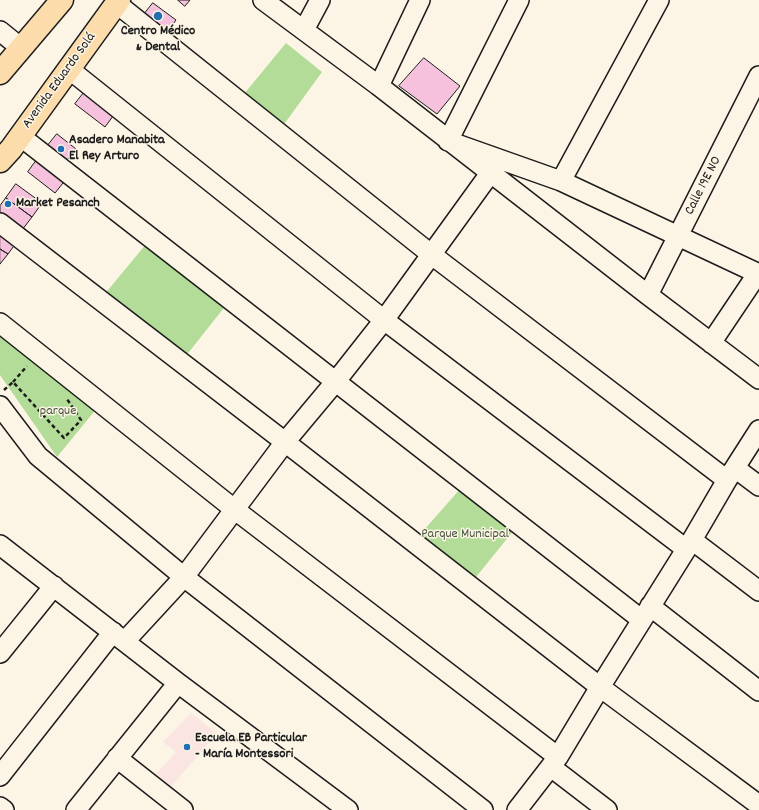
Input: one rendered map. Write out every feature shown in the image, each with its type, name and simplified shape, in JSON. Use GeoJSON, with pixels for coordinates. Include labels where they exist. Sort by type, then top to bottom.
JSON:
{"type":"FeatureCollection","features":[{"type":"Feature","properties":{"kind":"main road"},"geometry":{"type":"LineString","coordinates":[[0,73],[62,0]]}},
{"type":"Feature","properties":{"kind":"main road","name":"Avenida Eduardo Solá"},"geometry":{"type":"LineString","coordinates":[[0,161],[11,150],[118,2]]}},
{"type":"Feature","properties":{"kind":"street"},"geometry":{"type":"LineString","coordinates":[[263,0],[379,86],[448,141],[491,172],[648,295],[759,379]]}},
{"type":"Feature","properties":{"kind":"street"},"geometry":{"type":"LineString","coordinates":[[304,30],[320,0]]}},
{"type":"Feature","properties":{"kind":"street"},"geometry":{"type":"LineString","coordinates":[[379,86],[420,0]]}},
{"type":"Feature","properties":{"kind":"street"},"geometry":{"type":"LineString","coordinates":[[448,141],[519,0]]}},
{"type":"Feature","properties":{"kind":"street"},"geometry":{"type":"LineString","coordinates":[[561,181],[659,0]]}},
{"type":"Feature","properties":{"kind":"street"},"geometry":{"type":"LineString","coordinates":[[118,2],[432,255],[731,474],[759,486]]}},
{"type":"Feature","properties":{"kind":"street"},"geometry":{"type":"LineString","coordinates":[[0,31],[21,48]]}},
{"type":"Feature","properties":{"kind":"street"},"geometry":{"type":"LineString","coordinates":[[69,69],[384,320],[689,545],[759,592]]}},
{"type":"Feature","properties":{"kind":"street","name":"Calle 19E NO"},"geometry":{"type":"LineString","coordinates":[[648,295],[759,76]]}},
{"type":"Feature","properties":{"kind":"street"},"geometry":{"type":"LineString","coordinates":[[20,136],[336,381],[646,613],[759,691]]}},
{"type":"Feature","properties":{"kind":"street"},"geometry":{"type":"LineString","coordinates":[[448,141],[561,181],[679,235],[759,274],[711,343]]}},
{"type":"Feature","properties":{"kind":"street"},"geometry":{"type":"LineString","coordinates":[[0,776],[119,637],[184,576],[285,442],[384,320],[491,172]]}},
{"type":"Feature","properties":{"kind":"street"},"geometry":{"type":"LineString","coordinates":[[0,223],[600,687],[759,805]]}},
{"type":"Feature","properties":{"kind":"street"},"geometry":{"type":"LineString","coordinates":[[0,323],[554,762],[607,810]]}},
{"type":"Feature","properties":{"kind":"street"},"geometry":{"type":"LineString","coordinates":[[0,406],[38,456],[184,576],[483,810]]}},
{"type":"Feature","properties":{"kind":"street"},"geometry":{"type":"LineString","coordinates":[[517,810],[554,762],[759,430]]}},
{"type":"Feature","properties":{"kind":"street"},"geometry":{"type":"LineString","coordinates":[[0,545],[178,683],[348,810]]}},
{"type":"Feature","properties":{"kind":"street"},"geometry":{"type":"LineString","coordinates":[[0,653],[54,586]]}},
{"type":"Feature","properties":{"kind":"street"},"geometry":{"type":"LineString","coordinates":[[76,810],[178,683]]}},
{"type":"Feature","properties":{"kind":"street"},"geometry":{"type":"LineString","coordinates":[[117,758],[183,810]]}},
{"type":"Feature","properties":{"kind":"street"},"geometry":{"type":"LineString","coordinates":[[0,807],[4,810]]}},
{"type":"Feature","properties":{"kind":"path"},"geometry":{"type":"LineString","coordinates":[[0,393],[13,382],[38,352]]}},
{"type":"Feature","properties":{"kind":"path"},"geometry":{"type":"LineString","coordinates":[[13,382],[64,438],[81,420],[65,397]]}},
{"type":"Feature","properties":{"kind":"shaded area","name":"Escuela EB Particular - María Montessori"},"geometry":{"type":"Polygon","coordinates":[[[191,713],[217,733],[171,787],[156,774],[176,752],[163,742],[191,713]]]}},
{"type":"Feature","properties":{"kind":"green space"},"geometry":{"type":"Polygon","coordinates":[[[286,43],[322,72],[282,127],[244,94],[286,43]]]}},
{"type":"Feature","properties":{"kind":"green space"},"geometry":{"type":"Polygon","coordinates":[[[147,243],[227,304],[185,357],[103,296],[147,243]]]}},
{"type":"Feature","properties":{"kind":"green space","name":"parque"},"geometry":{"type":"Polygon","coordinates":[[[0,332],[97,408],[57,457],[0,375],[0,332]]]}},
{"type":"Feature","properties":{"kind":"green space","name":"Parque Municipal"},"geometry":{"type":"Polygon","coordinates":[[[461,488],[514,530],[472,582],[416,539],[461,488]]]}},
{"type":"Feature","properties":{"kind":"building"},"geometry":{"type":"Polygon","coordinates":[[[178,0],[190,0],[185,6],[178,0]]]}},
{"type":"Feature","properties":{"kind":"building"},"geometry":{"type":"Polygon","coordinates":[[[153,3],[176,20],[166,34],[142,17],[153,3]]]}},
{"type":"Feature","properties":{"kind":"building"},"geometry":{"type":"Polygon","coordinates":[[[424,58],[460,86],[437,114],[399,86],[424,58]]]}},
{"type":"Feature","properties":{"kind":"building"},"geometry":{"type":"Polygon","coordinates":[[[86,90],[116,112],[105,127],[75,104],[86,90]]]}},
{"type":"Feature","properties":{"kind":"building","name":"Asadero Manabita El Rey Arturo"},"geometry":{"type":"Polygon","coordinates":[[[57,134],[76,149],[64,164],[45,149],[57,134]]]}},
{"type":"Feature","properties":{"kind":"building"},"geometry":{"type":"Polygon","coordinates":[[[39,157],[67,178],[55,193],[28,172],[39,157]]]}},
{"type":"Feature","properties":{"kind":"building"},"geometry":{"type":"Polygon","coordinates":[[[16,184],[42,203],[32,217],[6,198],[16,184]]]}},
{"type":"Feature","properties":{"kind":"building"},"geometry":{"type":"Polygon","coordinates":[[[6,198],[32,217],[22,230],[0,214],[0,206],[6,198]]]}},
{"type":"Feature","properties":{"kind":"building"},"geometry":{"type":"Polygon","coordinates":[[[0,231],[16,243],[8,254],[0,249],[0,231]]]}},
{"type":"Feature","properties":{"kind":"building"},"geometry":{"type":"Polygon","coordinates":[[[0,249],[8,254],[0,264],[0,249]]]}},
{"type":"Feature","properties":{"kind":"place","name":"Centro Médico & Dental"},"geometry":{"type":"Point","coordinates":[158,16]}},
{"type":"Feature","properties":{"kind":"place","name":"Asadero Manabita El Rey Arturo"},"geometry":{"type":"Point","coordinates":[61,149]}},
{"type":"Feature","properties":{"kind":"place","name":"Market Pesanch"},"geometry":{"type":"Point","coordinates":[8,204]}},
{"type":"Feature","properties":{"kind":"place","name":"Escuela EB Particular - María Montessori"},"geometry":{"type":"Point","coordinates":[187,747]}}]}
